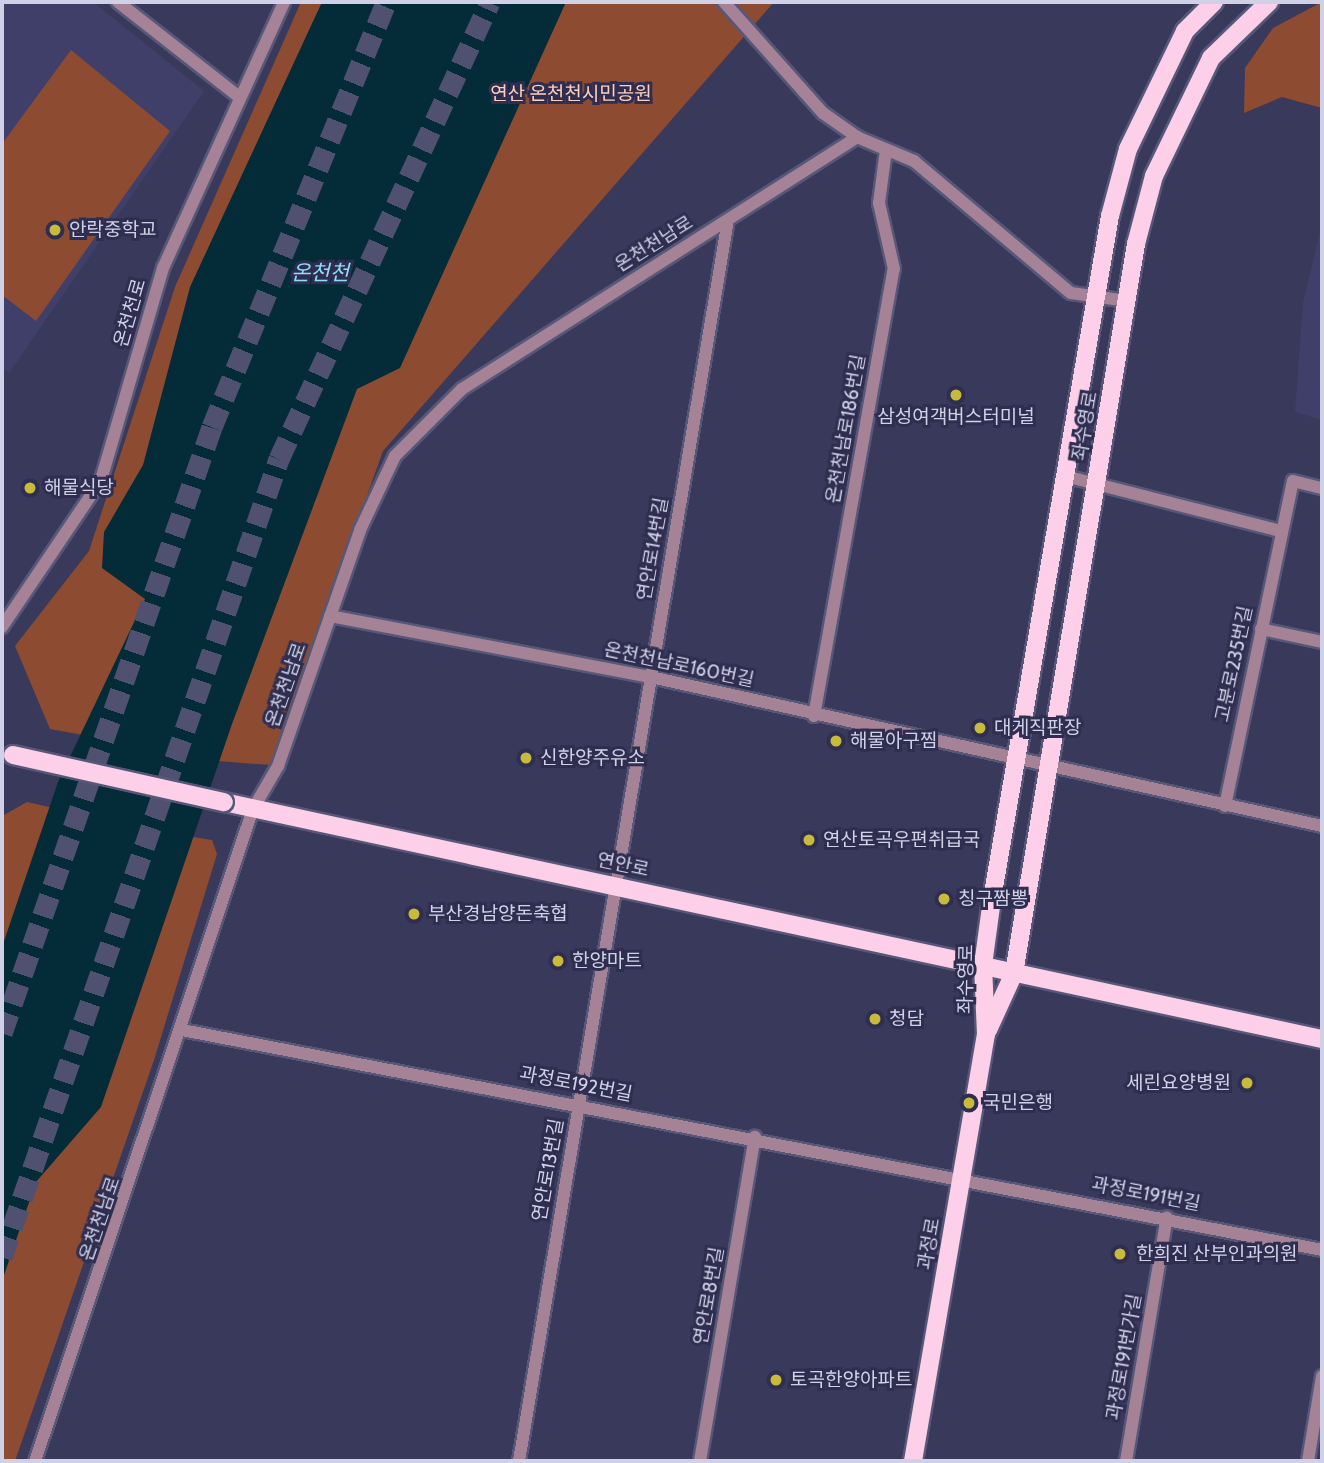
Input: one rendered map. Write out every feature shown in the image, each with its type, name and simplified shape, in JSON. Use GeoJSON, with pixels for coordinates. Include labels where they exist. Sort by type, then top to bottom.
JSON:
{"type":"FeatureCollection","features":[{"type":"Feature","properties":{"kind":"main road","name":"좌수영로"},"geometry":{"type":"LineString","coordinates":[[986,1034],[983,965],[1065,476],[1097,296],[1128,149],[1185,31],[1214,2]]}},
{"type":"Feature","properties":{"kind":"main road","name":"좌수영로"},"geometry":{"type":"LineString","coordinates":[[986,1034],[1014,973],[1046,766],[1127,301],[1154,176],[1211,58],[1269,2]]}},
{"type":"Feature","properties":{"kind":"main road","name":"연안로"},"geometry":{"type":"LineString","coordinates":[[7,754],[983,965]]}},
{"type":"Feature","properties":{"kind":"main road"},"geometry":{"type":"LineString","coordinates":[[983,965],[1322,1039]]}},
{"type":"Feature","properties":{"kind":"main road","name":"과정로"},"geometry":{"type":"LineString","coordinates":[[913,1461],[986,1034]]}},
{"type":"Feature","properties":{"kind":"street"},"geometry":{"type":"LineString","coordinates":[[118,2],[239,97]]}},
{"type":"Feature","properties":{"kind":"street","name":"온천천로"},"geometry":{"type":"LineString","coordinates":[[2,627],[101,480],[163,268],[284,2]]}},
{"type":"Feature","properties":{"kind":"street"},"geometry":{"type":"LineString","coordinates":[[724,2],[823,113],[857,137],[914,161],[1071,293],[1127,301]]}},
{"type":"Feature","properties":{"kind":"street","name":"온천천남로"},"geometry":{"type":"LineString","coordinates":[[35,1461],[182,1030],[253,809],[278,766],[330,616],[394,456],[425,420],[462,388],[857,137]]}},
{"type":"Feature","properties":{"kind":"street","name":"온천천남로186번길"},"geometry":{"type":"LineString","coordinates":[[814,716],[894,269],[879,203],[886,150]]}},
{"type":"Feature","properties":{"kind":"street","name":"연안로14번길"},"geometry":{"type":"LineString","coordinates":[[616,884],[728,220]]}},
{"type":"Feature","properties":{"kind":"street"},"geometry":{"type":"LineString","coordinates":[[1065,476],[1281,531]]}},
{"type":"Feature","properties":{"kind":"street","name":"고분로235번길"},"geometry":{"type":"LineString","coordinates":[[1225,806],[1293,481],[1322,488]]}},
{"type":"Feature","properties":{"kind":"street","name":"온천천남로160번길"},"geometry":{"type":"LineString","coordinates":[[330,616],[651,677],[814,716],[1019,760]]}},
{"type":"Feature","properties":{"kind":"street"},"geometry":{"type":"LineString","coordinates":[[1261,629],[1322,642]]}},
{"type":"Feature","properties":{"kind":"street"},"geometry":{"type":"LineString","coordinates":[[1019,760],[1322,827]]}},
{"type":"Feature","properties":{"kind":"street","name":"연안로13번길"},"geometry":{"type":"LineString","coordinates":[[519,1461],[616,884]]}},
{"type":"Feature","properties":{"kind":"street","name":"과정로192번길"},"geometry":{"type":"LineString","coordinates":[[182,1030],[962,1177]]}},
{"type":"Feature","properties":{"kind":"street","name":"연안로8번길"},"geometry":{"type":"LineString","coordinates":[[700,1461],[755,1136]]}},
{"type":"Feature","properties":{"kind":"street","name":"과정로191번길"},"geometry":{"type":"LineString","coordinates":[[962,1177],[1322,1250]]}},
{"type":"Feature","properties":{"kind":"street","name":"과정로191번가길"},"geometry":{"type":"LineString","coordinates":[[1126,1461],[1167,1217]]}},
{"type":"Feature","properties":{"kind":"street"},"geometry":{"type":"LineString","coordinates":[[1308,1461],[1322,1376]]}},
{"type":"Feature","properties":{"kind":"shaded area","name":"안락중학교"},"geometry":{"type":"Polygon","coordinates":[[[2,2],[93,2],[204,91],[9,373],[2,368],[2,2]]]}},
{"type":"Feature","properties":{"kind":"shaded area"},"geometry":{"type":"Polygon","coordinates":[[[1322,223],[1322,420],[1295,412],[1303,303],[1322,223]]]}},
{"type":"Feature","properties":{"kind":"green space"},"geometry":{"type":"Polygon","coordinates":[[[301,2],[354,2],[160,596],[94,737],[50,729],[15,646],[89,551],[175,287],[301,2]]]}},
{"type":"Feature","properties":{"kind":"green space","name":"연산 온천천시민공원"},"geometry":{"type":"Polygon","coordinates":[[[513,2],[774,2],[383,451],[270,765],[205,760],[513,2]]]}},
{"type":"Feature","properties":{"kind":"green space"},"geometry":{"type":"Polygon","coordinates":[[[1322,2],[1322,108],[1282,97],[1244,113],[1245,68],[1273,28],[1322,2]]]}},
{"type":"Feature","properties":{"kind":"green space"},"geometry":{"type":"Polygon","coordinates":[[[71,50],[170,131],[36,321],[2,295],[2,144],[71,50]]]}},
{"type":"Feature","properties":{"kind":"green space"},"geometry":{"type":"Polygon","coordinates":[[[27,802],[58,809],[2,977],[2,816],[27,802]]]}},
{"type":"Feature","properties":{"kind":"green space"},"geometry":{"type":"Polygon","coordinates":[[[180,835],[212,840],[217,854],[154,1060],[15,1461],[2,1461],[2,1062],[180,835]]]}},
{"type":"Feature","properties":{"kind":"water","name":"온천천"},"geometry":{"type":"Polygon","coordinates":[[[322,2],[566,2],[400,368],[357,389],[232,724],[101,1107],[36,1182],[2,1281],[2,947],[58,782],[145,599],[102,568],[104,532],[143,465],[190,287],[322,2]]]}},
{"type":"Feature","properties":{"kind":"tunnel"},"geometry":{"type":"LineString","coordinates":[[2,1033],[212,427],[386,2]]}},
{"type":"Feature","properties":{"kind":"tunnel"},"geometry":{"type":"LineString","coordinates":[[2,1257],[279,459],[490,2]]}},
{"type":"Feature","properties":{"kind":"place","name":"안락중학교"},"geometry":{"type":"Point","coordinates":[55,230]}},
{"type":"Feature","properties":{"kind":"place","name":"삼성여객버스터미널"},"geometry":{"type":"Point","coordinates":[956,395]}},
{"type":"Feature","properties":{"kind":"place","name":"해물식당"},"geometry":{"type":"Point","coordinates":[30,488]}},
{"type":"Feature","properties":{"kind":"place","name":"대게직판장"},"geometry":{"type":"Point","coordinates":[980,728]}},
{"type":"Feature","properties":{"kind":"place","name":"해물아구찜"},"geometry":{"type":"Point","coordinates":[836,741]}},
{"type":"Feature","properties":{"kind":"place","name":"신한양주유소"},"geometry":{"type":"Point","coordinates":[526,758]}},
{"type":"Feature","properties":{"kind":"place","name":"연산토곡우편취급국"},"geometry":{"type":"Point","coordinates":[809,840]}},
{"type":"Feature","properties":{"kind":"place","name":"칭구짬뽕"},"geometry":{"type":"Point","coordinates":[944,899]}},
{"type":"Feature","properties":{"kind":"place","name":"부산경남양돈축협"},"geometry":{"type":"Point","coordinates":[414,914]}},
{"type":"Feature","properties":{"kind":"place","name":"한양마트"},"geometry":{"type":"Point","coordinates":[558,961]}},
{"type":"Feature","properties":{"kind":"place","name":"청담"},"geometry":{"type":"Point","coordinates":[875,1019]}},
{"type":"Feature","properties":{"kind":"place","name":"세린요양병원"},"geometry":{"type":"Point","coordinates":[1247,1083]}},
{"type":"Feature","properties":{"kind":"place","name":"국민은행"},"geometry":{"type":"Point","coordinates":[969,1103]}},
{"type":"Feature","properties":{"kind":"place","name":"한희진 산부인과의원"},"geometry":{"type":"Point","coordinates":[1120,1254]}},
{"type":"Feature","properties":{"kind":"place","name":"토곡한양아파트"},"geometry":{"type":"Point","coordinates":[776,1380]}}]}
